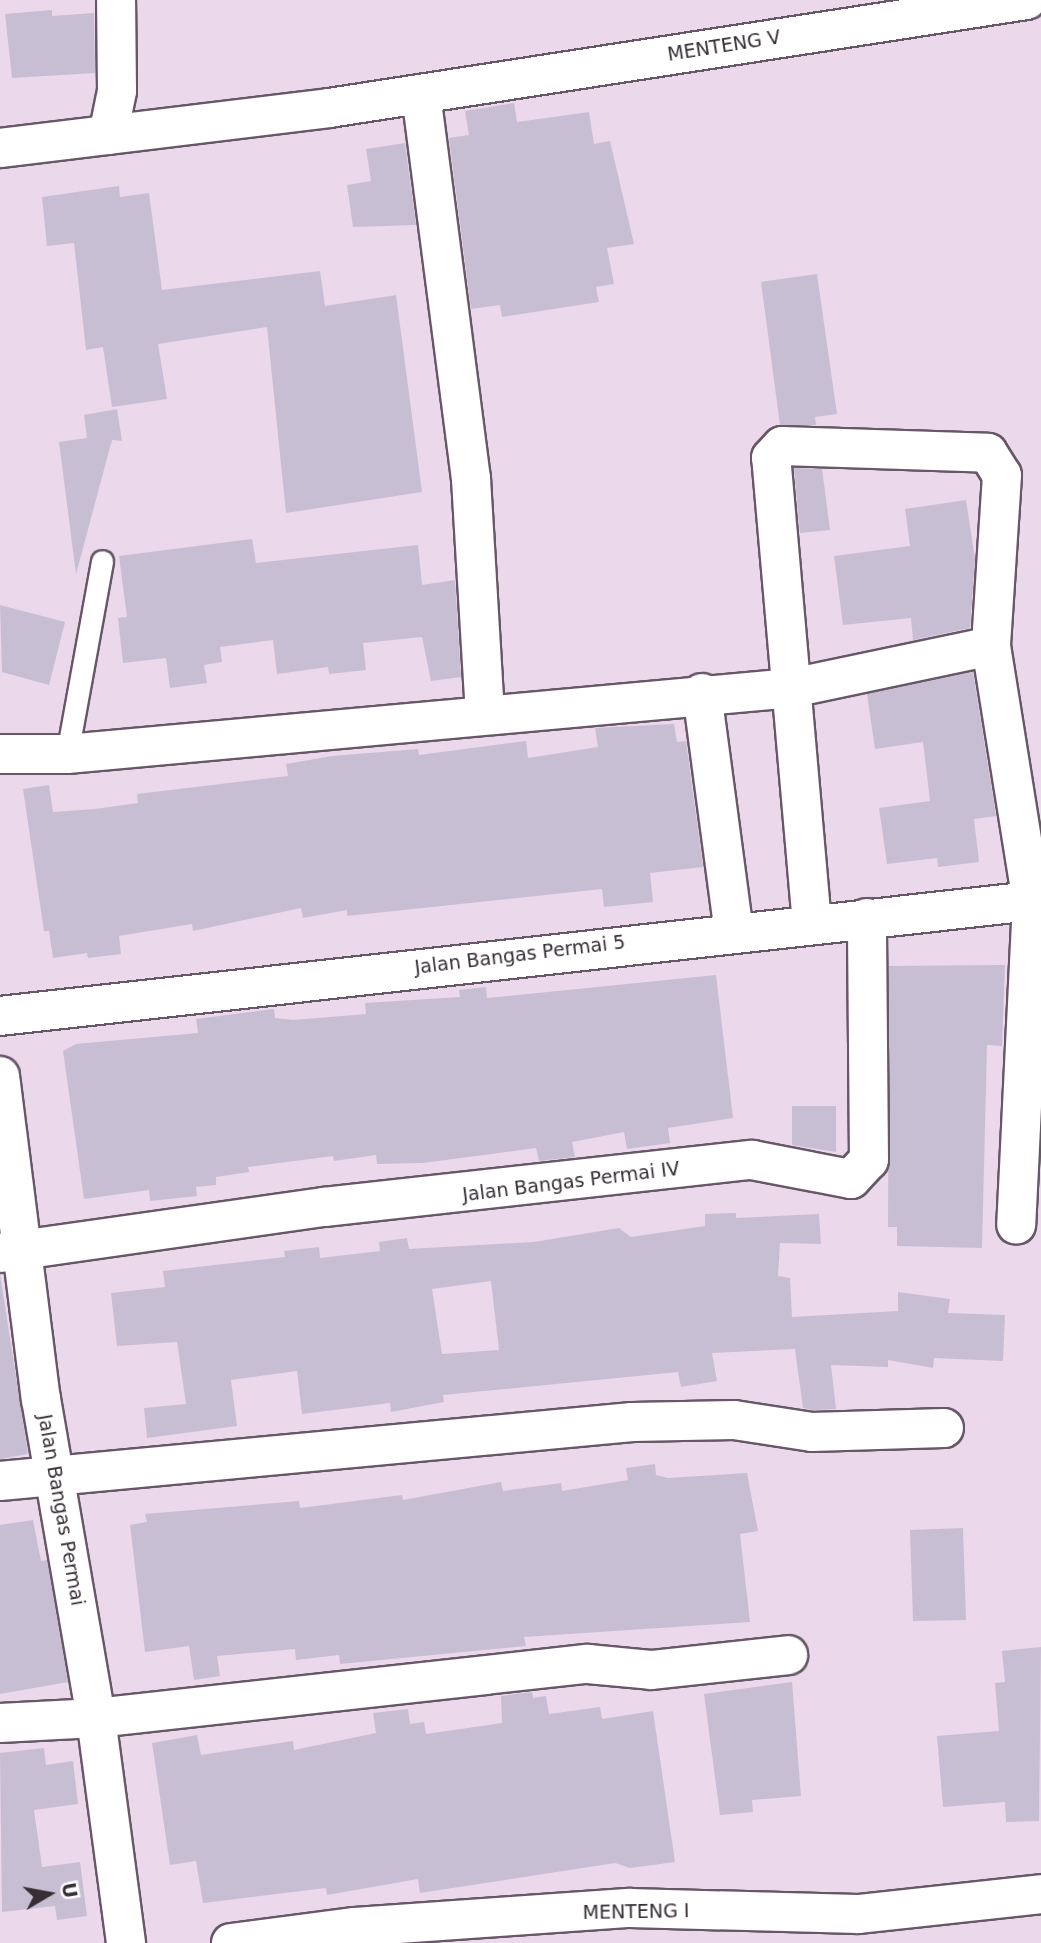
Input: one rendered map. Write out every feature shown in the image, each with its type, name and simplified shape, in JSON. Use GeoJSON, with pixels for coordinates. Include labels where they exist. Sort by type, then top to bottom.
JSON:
{"type":"FeatureCollection","features":[{"type":"Feature","properties":{"kind":"street"},"geometry":{"type":"LineString","coordinates":[[108,135],[117,91],[117,0]]}},
{"type":"Feature","properties":{"kind":"street","name":"MENTENG V"},"geometry":{"type":"LineString","coordinates":[[0,148],[421,94],[1027,0]]}},
{"type":"Feature","properties":{"kind":"street"},"geometry":{"type":"LineString","coordinates":[[421,94],[471,478],[485,712]]}},
{"type":"Feature","properties":{"kind":"street"},"geometry":{"type":"LineString","coordinates":[[812,924],[792,688],[769,470],[776,448],[972,448],[1000,463],[991,646],[1037,901],[1016,1225]]}},
{"type":"Feature","properties":{"kind":"street"},"geometry":{"type":"LineString","coordinates":[[0,754],[67,754],[485,712],[792,688],[991,646]]}},
{"type":"Feature","properties":{"kind":"street"},"geometry":{"type":"LineString","coordinates":[[702,693],[734,932]]}},
{"type":"Feature","properties":{"kind":"street","name":"Jalan Bangas Permai 5"},"geometry":{"type":"LineString","coordinates":[[0,1016],[734,932],[1037,901]]}},
{"type":"Feature","properties":{"kind":"street","name":"Jalan Bangas Permai IV"},"geometry":{"type":"LineString","coordinates":[[11,1253],[324,1207],[752,1160],[851,1179],[869,1160],[867,918]]}},
{"type":"Feature","properties":{"kind":"street","name":"Jalan Bangas Permai"},"geometry":{"type":"LineString","coordinates":[[0,1076],[11,1253],[55,1479],[96,1718],[126,1943]]}},
{"type":"Feature","properties":{"kind":"street"},"geometry":{"type":"LineString","coordinates":[[0,1481],[55,1479],[632,1422],[734,1420],[812,1432],[944,1429]]}},
{"type":"Feature","properties":{"kind":"street"},"geometry":{"type":"LineString","coordinates":[[0,1723],[96,1718],[588,1664],[658,1670],[788,1654]]}},
{"type":"Feature","properties":{"kind":"street","name":"MENTENG I"},"geometry":{"type":"LineString","coordinates":[[231,1943],[355,1927],[630,1908],[858,1914],[1041,1894]]}},
{"type":"Feature","properties":{"kind":"lane"},"geometry":{"type":"LineString","coordinates":[[67,754],[102,561]]}},
{"type":"Feature","properties":{"kind":"building"},"geometry":{"type":"Polygon","coordinates":[[[52,10],[52,16],[94,13],[95,73],[12,78],[5,14],[52,10]]]}},
{"type":"Feature","properties":{"kind":"building"},"geometry":{"type":"Polygon","coordinates":[[[514,103],[517,122],[589,112],[594,144],[610,141],[634,244],[607,248],[614,284],[596,287],[599,302],[502,317],[500,305],[471,309],[449,138],[469,135],[465,111],[514,103]]]}},
{"type":"Feature","properties":{"kind":"building"},"geometry":{"type":"Polygon","coordinates":[[[405,143],[416,225],[353,227],[347,185],[371,181],[366,149],[405,143]]]}},
{"type":"Feature","properties":{"kind":"building"},"geometry":{"type":"Polygon","coordinates":[[[119,186],[120,197],[149,193],[162,290],[320,271],[325,306],[396,295],[422,492],[286,513],[267,327],[158,344],[167,399],[112,407],[103,347],[86,350],[74,243],[47,246],[42,197],[119,186]]]}},
{"type":"Feature","properties":{"kind":"building"},"geometry":{"type":"Polygon","coordinates":[[[817,274],[837,414],[815,417],[816,425],[780,425],[761,282],[817,274]]]}},
{"type":"Feature","properties":{"kind":"building"},"geometry":{"type":"Polygon","coordinates":[[[117,409],[122,441],[112,440],[76,574],[59,442],[87,438],[84,415],[117,409]]]}},
{"type":"Feature","properties":{"kind":"building"},"geometry":{"type":"Polygon","coordinates":[[[794,468],[822,469],[830,530],[800,533],[794,468]]]}},
{"type":"Feature","properties":{"kind":"building"},"geometry":{"type":"Polygon","coordinates":[[[966,500],[975,559],[970,628],[913,640],[911,618],[843,625],[834,556],[910,546],[905,509],[966,500]]]}},
{"type":"Feature","properties":{"kind":"building"},"geometry":{"type":"Polygon","coordinates":[[[252,539],[256,563],[418,545],[422,585],[455,580],[461,677],[431,681],[422,637],[363,643],[366,670],[329,674],[328,667],[277,674],[273,640],[220,647],[222,662],[204,665],[207,683],[170,688],[166,658],[123,663],[118,618],[127,617],[119,556],[252,539]]]}},
{"type":"Feature","properties":{"kind":"building"},"geometry":{"type":"Polygon","coordinates":[[[0,605],[65,622],[49,685],[2,672],[0,605]]]}},
{"type":"Feature","properties":{"kind":"building"},"geometry":{"type":"Polygon","coordinates":[[[973,672],[996,816],[974,819],[979,862],[938,867],[937,858],[887,864],[879,808],[930,801],[923,742],[875,749],[867,694],[973,672]]]}},
{"type":"Feature","properties":{"kind":"building"},"geometry":{"type":"Polygon","coordinates":[[[674,724],[677,742],[686,741],[703,867],[650,873],[653,902],[604,907],[602,889],[347,916],[347,910],[303,918],[301,908],[193,931],[192,924],[119,936],[121,954],[88,958],[87,953],[53,958],[49,931],[44,931],[23,789],[49,785],[53,812],[95,809],[138,803],[137,794],[288,776],[286,764],[332,756],[418,749],[419,755],[526,741],[528,758],[598,747],[595,728],[674,724]]]}},
{"type":"Feature","properties":{"kind":"building"},"geometry":{"type":"Polygon","coordinates":[[[1005,965],[1002,1046],[987,1045],[982,1248],[897,1246],[897,1227],[888,1227],[889,966],[1005,965]]]}},
{"type":"Feature","properties":{"kind":"building"},"geometry":{"type":"Polygon","coordinates":[[[716,975],[733,1118],[668,1128],[670,1143],[627,1149],[624,1132],[572,1142],[575,1157],[539,1161],[536,1148],[423,1163],[377,1164],[376,1155],[334,1161],[333,1156],[248,1167],[249,1172],[216,1177],[216,1185],[196,1187],[197,1196],[150,1201],[149,1190],[84,1199],[63,1051],[76,1044],[198,1033],[196,1019],[274,1009],[275,1018],[293,1020],[366,1014],[365,1003],[460,997],[459,990],[486,987],[487,998],[716,975]]]}},
{"type":"Feature","properties":{"kind":"building"},"geometry":{"type":"Polygon","coordinates":[[[792,1106],[836,1106],[836,1152],[792,1145],[792,1106]]]}},
{"type":"Feature","properties":{"kind":"building"},"geometry":{"type":"Polygon","coordinates":[[[736,1213],[736,1218],[819,1214],[821,1244],[780,1243],[778,1276],[790,1278],[792,1317],[898,1311],[898,1292],[950,1299],[948,1313],[1005,1315],[1003,1361],[934,1358],[933,1368],[888,1360],[888,1367],[831,1365],[836,1409],[813,1410],[803,1408],[795,1349],[712,1353],[717,1381],[681,1387],[678,1372],[443,1395],[444,1402],[391,1412],[390,1403],[302,1414],[297,1371],[231,1380],[237,1426],[147,1438],[144,1408],[186,1404],[177,1342],[117,1346],[111,1293],[165,1287],[163,1271],[285,1257],[284,1251],[319,1247],[320,1258],[380,1251],[379,1242],[407,1238],[409,1249],[534,1242],[619,1228],[631,1237],[705,1226],[705,1214],[736,1213]],[[491,1281],[432,1289],[442,1354],[499,1350],[491,1281]]]}},
{"type":"Feature","properties":{"kind":"building"},"geometry":{"type":"Polygon","coordinates":[[[0,1274],[28,1454],[0,1459],[0,1274]]]}},
{"type":"Feature","properties":{"kind":"building"},"geometry":{"type":"Polygon","coordinates":[[[655,1464],[656,1475],[668,1478],[747,1473],[758,1531],[740,1534],[750,1622],[524,1637],[526,1646],[340,1664],[339,1655],[296,1660],[295,1649],[217,1656],[220,1676],[194,1680],[189,1646],[145,1652],[130,1525],[147,1522],[145,1514],[299,1501],[300,1508],[402,1495],[403,1500],[501,1482],[503,1491],[561,1483],[562,1491],[628,1480],[626,1468],[655,1464]]]}},
{"type":"Feature","properties":{"kind":"building"},"geometry":{"type":"Polygon","coordinates":[[[33,1520],[41,1561],[47,1560],[68,1682],[0,1694],[0,1525],[33,1520]]]}},
{"type":"Feature","properties":{"kind":"building"},"geometry":{"type":"Polygon","coordinates":[[[963,1528],[966,1620],[913,1621],[910,1530],[963,1528]]]}},
{"type":"Feature","properties":{"kind":"building"},"geometry":{"type":"Polygon","coordinates":[[[1041,1647],[1039,1821],[1006,1822],[1005,1802],[943,1807],[937,1736],[999,1731],[995,1683],[1005,1682],[1002,1651],[1041,1647]]]}},
{"type":"Feature","properties":{"kind":"building"},"geometry":{"type":"Polygon","coordinates":[[[792,1682],[801,1796],[752,1800],[753,1812],[720,1815],[704,1694],[792,1682]]]}},
{"type":"Feature","properties":{"kind":"building"},"geometry":{"type":"Polygon","coordinates":[[[532,1692],[533,1698],[546,1696],[549,1714],[600,1707],[602,1719],[653,1711],[675,1862],[630,1868],[615,1863],[420,1893],[418,1879],[327,1895],[326,1888],[203,1903],[196,1861],[170,1865],[152,1743],[197,1735],[201,1755],[293,1741],[294,1750],[376,1733],[373,1713],[408,1709],[410,1724],[424,1722],[426,1734],[502,1723],[501,1696],[532,1692]]]}},
{"type":"Feature","properties":{"kind":"building"},"geometry":{"type":"Polygon","coordinates":[[[44,1748],[46,1765],[73,1761],[78,1804],[34,1810],[42,1867],[80,1862],[87,1916],[57,1920],[55,1906],[2,1912],[0,1753],[44,1748]]]}}]}
